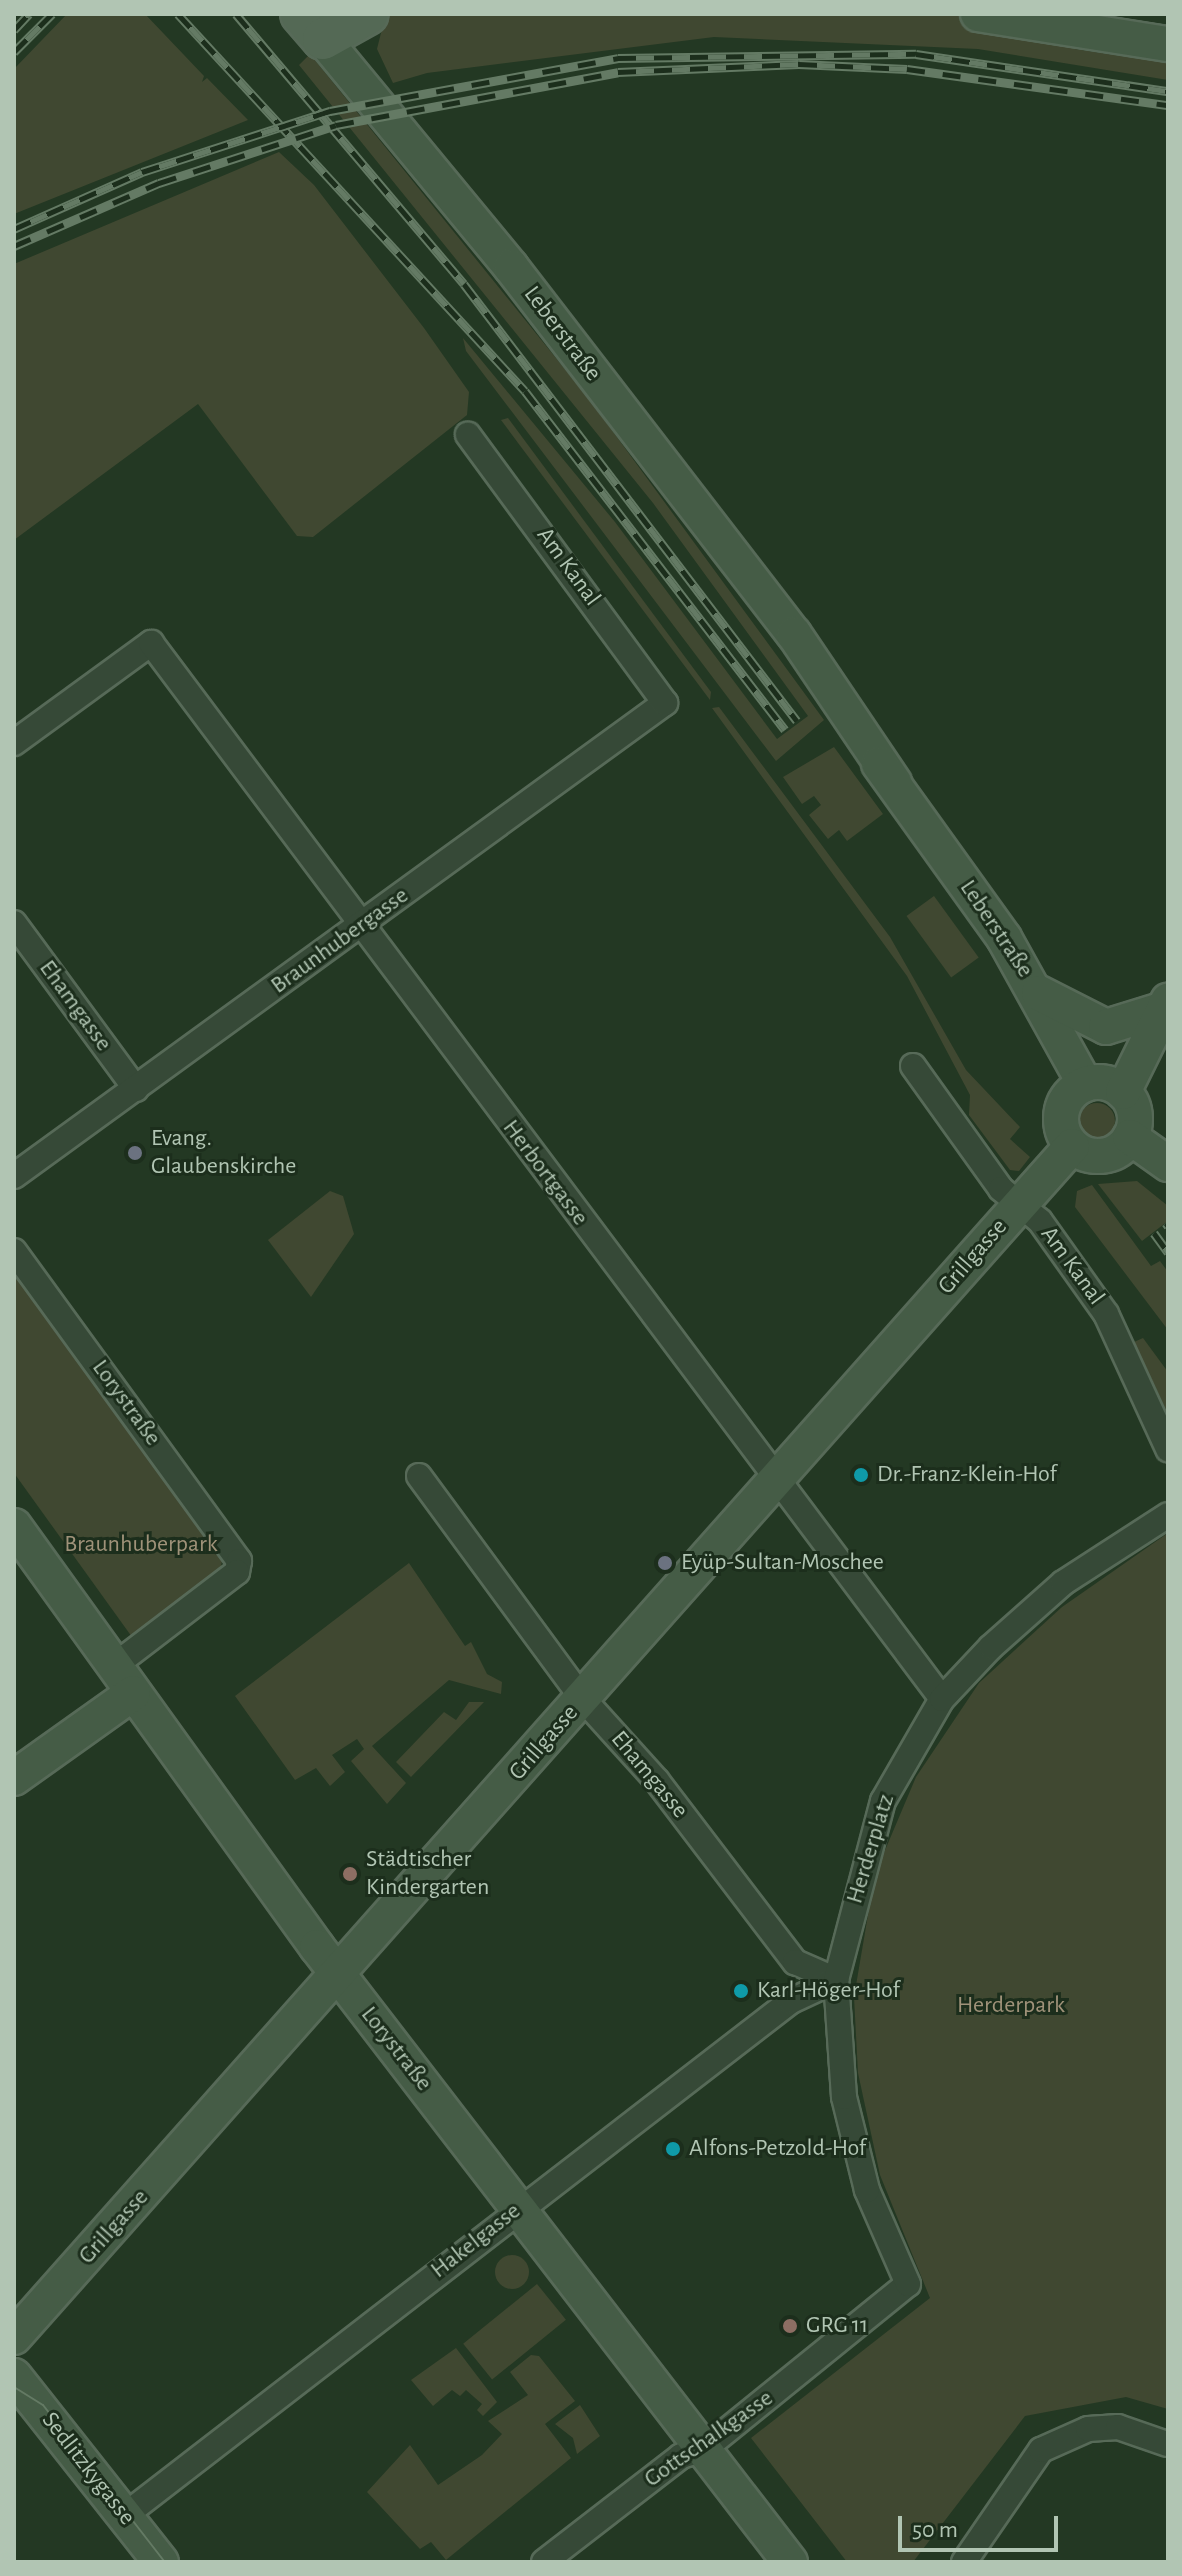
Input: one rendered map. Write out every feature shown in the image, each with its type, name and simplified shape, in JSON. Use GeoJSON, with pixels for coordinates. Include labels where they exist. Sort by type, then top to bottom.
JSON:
{"type":"FeatureCollection","features":[{"type":"Feature","properties":{"kind":"main road"},"geometry":{"type":"LineString","coordinates":[[312,26],[368,14]]}},
{"type":"Feature","properties":{"kind":"main road"},"geometry":{"type":"LineString","coordinates":[[978,14],[1030,18],[1168,44]]}},
{"type":"Feature","properties":{"kind":"main road","name":"Leberstraße"},"geometry":{"type":"LineString","coordinates":[[312,26],[511,267],[794,634],[1039,993],[1085,1084]]}},
{"type":"Feature","properties":{"kind":"main road"},"geometry":{"type":"LineString","coordinates":[[1039,993],[1106,1027],[1166,1005]]}},
{"type":"Feature","properties":{"kind":"main road"},"geometry":{"type":"LineString","coordinates":[[1123,1092],[1166,1005]]}},
{"type":"Feature","properties":{"kind":"main road"},"geometry":{"type":"LineString","coordinates":[[1105,1083],[1123,1092],[1135,1114],[1130,1137],[1104,1156],[1072,1146],[1061,1116],[1085,1084],[1105,1083]]}},
{"type":"Feature","properties":{"kind":"main road"},"geometry":{"type":"LineString","coordinates":[[1130,1137],[1168,1164]]}},
{"type":"Feature","properties":{"kind":"main road","name":"Grillgasse"},"geometry":{"type":"LineString","coordinates":[[14,2337],[780,1480],[1072,1146]]}},
{"type":"Feature","properties":{"kind":"main road","name":"Lorystraße"},"geometry":{"type":"LineString","coordinates":[[14,1526],[338,1975],[520,2207],[790,2562]]}},
{"type":"Feature","properties":{"kind":"main road"},"geometry":{"type":"LineString","coordinates":[[14,1778],[133,1693]]}},
{"type":"Feature","properties":{"kind":"main road","name":"Sedlitzkygasse"},"geometry":{"type":"LineString","coordinates":[[14,2376],[161,2562]]}},
{"type":"Feature","properties":{"kind":"street","name":"Am Kanal"},"geometry":{"type":"LineString","coordinates":[[468,435],[665,703]]}},
{"type":"Feature","properties":{"kind":"street","name":"Herbortgasse"},"geometry":{"type":"LineString","coordinates":[[14,743],[151,643],[358,928],[780,1480],[942,1699]]}},
{"type":"Feature","properties":{"kind":"street","name":"Braunhubergasse"},"geometry":{"type":"LineString","coordinates":[[14,1176],[665,703]]}},
{"type":"Feature","properties":{"kind":"street","name":"Ehamgasse"},"geometry":{"type":"LineString","coordinates":[[14,923],[136,1089]]}},
{"type":"Feature","properties":{"kind":"street","name":"Am Kanal"},"geometry":{"type":"LineString","coordinates":[[913,1066],[1019,1204],[1040,1221],[1106,1314],[1168,1449]]}},
{"type":"Feature","properties":{"kind":"street","name":"Lorystraße"},"geometry":{"type":"LineString","coordinates":[[14,1251],[237,1554],[237,1572],[114,1666]]}},
{"type":"Feature","properties":{"kind":"street","name":"Ehamgasse"},"geometry":{"type":"LineString","coordinates":[[419,1476],[583,1699],[657,1781],[795,1962],[836,1980]]}},
{"type":"Feature","properties":{"kind":"street","name":"Herderplatz"},"geometry":{"type":"LineString","coordinates":[[908,2284],[867,2190],[844,2097],[836,1980],[883,1801],[942,1699],[1063,1583],[1164,1518]]}},
{"type":"Feature","properties":{"kind":"street","name":"Hakelgasse"},"geometry":{"type":"LineString","coordinates":[[124,2516],[520,2207],[791,2001],[836,1980]]}},
{"type":"Feature","properties":{"kind":"street","name":"Gottschalkgasse"},"geometry":{"type":"LineString","coordinates":[[544,2562],[681,2456],[704,2449],[908,2284]]}},
{"type":"Feature","properties":{"kind":"street"},"geometry":{"type":"LineString","coordinates":[[964,2562],[1041,2450],[1088,2429],[1118,2427],[1168,2444]]}},
{"type":"Feature","properties":{"kind":"green space"},"geometry":{"type":"Polygon","coordinates":[[[67,14],[145,14],[204,76],[202,82],[207,78],[248,120],[14,214],[14,69],[67,14]]]}},
{"type":"Feature","properties":{"kind":"green space"},"geometry":{"type":"Polygon","coordinates":[[[390,14],[962,16],[1075,49],[1168,63],[1168,80],[978,49],[714,37],[427,73],[393,83],[377,49],[382,29],[376,21],[390,14]]]}},
{"type":"Feature","properties":{"kind":"green space"},"geometry":{"type":"Polygon","coordinates":[[[310,54],[589,399],[824,720],[776,761],[466,351],[463,338],[615,522],[777,739],[808,716],[653,503],[299,65],[310,54]]]}},
{"type":"Feature","properties":{"kind":"green space"},"geometry":{"type":"Polygon","coordinates":[[[279,152],[314,185],[424,328],[469,392],[467,415],[313,537],[297,536],[198,404],[14,540],[14,264],[279,152]]]}},
{"type":"Feature","properties":{"kind":"green space"},"geometry":{"type":"Polygon","coordinates":[[[508,418],[711,692],[710,700],[501,420],[508,418]]]}},
{"type":"Feature","properties":{"kind":"green space"},"geometry":{"type":"Polygon","coordinates":[[[719,707],[890,937],[966,1070],[1020,1127],[1010,1139],[1030,1157],[1019,1171],[1010,1170],[969,1115],[970,1095],[907,976],[712,708],[719,707]]]}},
{"type":"Feature","properties":{"kind":"green space"},"geometry":{"type":"Polygon","coordinates":[[[834,747],[883,814],[847,841],[839,830],[828,839],[809,815],[821,805],[814,796],[802,804],[783,777],[834,747]]]}},
{"type":"Feature","properties":{"kind":"green space"},"geometry":{"type":"Polygon","coordinates":[[[934,896],[979,957],[951,977],[906,916],[934,896]]]}},
{"type":"Feature","properties":{"kind":"green space"},"geometry":{"type":"Polygon","coordinates":[[[1097,1103],[1110,1108],[1115,1121],[1110,1134],[1097,1139],[1084,1134],[1079,1121],[1084,1108],[1097,1103]]]}},
{"type":"Feature","properties":{"kind":"green space"},"geometry":{"type":"Polygon","coordinates":[[[1137,1181],[1168,1206],[1168,1221],[1142,1241],[1098,1184],[1137,1181]]]}},
{"type":"Feature","properties":{"kind":"green space"},"geometry":{"type":"Polygon","coordinates":[[[1092,1185],[1151,1266],[1160,1261],[1168,1272],[1168,1330],[1075,1207],[1077,1191],[1092,1185]]]}},
{"type":"Feature","properties":{"kind":"green space"},"geometry":{"type":"Polygon","coordinates":[[[330,1191],[343,1196],[354,1234],[311,1297],[268,1240],[330,1191]]]}},
{"type":"Feature","properties":{"kind":"green space","name":"Braunhuberpark"},"geometry":{"type":"Polygon","coordinates":[[[14,1273],[223,1556],[220,1571],[132,1637],[14,1473],[14,1273]]]}},
{"type":"Feature","properties":{"kind":"green space"},"geometry":{"type":"Polygon","coordinates":[[[1143,1338],[1168,1372],[1168,1414],[1134,1342],[1143,1338]]]}},
{"type":"Feature","properties":{"kind":"green space","name":"Herderpark"},"geometry":{"type":"Polygon","coordinates":[[[1168,1533],[1168,2409],[1126,2397],[1025,2416],[913,2562],[847,2562],[751,2438],[930,2298],[880,2175],[858,2073],[854,1997],[875,1874],[916,1777],[979,1683],[1062,1607],[1168,1533]]]}},
{"type":"Feature","properties":{"kind":"green space"},"geometry":{"type":"Polygon","coordinates":[[[409,1563],[465,1646],[471,1642],[487,1674],[502,1682],[501,1694],[449,1680],[372,1746],[406,1783],[387,1804],[351,1761],[364,1749],[357,1739],[332,1755],[345,1772],[330,1786],[316,1768],[295,1780],[235,1696],[409,1563]]]}},
{"type":"Feature","properties":{"kind":"green space"},"geometry":{"type":"Polygon","coordinates":[[[469,1702],[484,1702],[411,1777],[396,1762],[444,1712],[456,1720],[469,1702]]]}},
{"type":"Feature","properties":{"kind":"green space"},"geometry":{"type":"Polygon","coordinates":[[[512,2255],[524,2260],[529,2272],[524,2284],[512,2289],[500,2284],[495,2272],[500,2260],[512,2255]]]}},
{"type":"Feature","properties":{"kind":"green space"},"geometry":{"type":"Polygon","coordinates":[[[537,2284],[566,2320],[492,2380],[463,2344],[537,2284]]]}},
{"type":"Feature","properties":{"kind":"green space"},"geometry":{"type":"Polygon","coordinates":[[[456,2348],[497,2402],[483,2416],[477,2410],[482,2404],[466,2390],[460,2396],[452,2390],[433,2406],[411,2380],[456,2348]]]}},
{"type":"Feature","properties":{"kind":"green space"},"geometry":{"type":"Polygon","coordinates":[[[531,2355],[539,2356],[575,2401],[545,2424],[571,2458],[446,2560],[431,2542],[420,2549],[367,2492],[410,2445],[438,2485],[482,2455],[502,2434],[488,2421],[528,2395],[510,2372],[531,2355]]]}},
{"type":"Feature","properties":{"kind":"green space"},"geometry":{"type":"Polygon","coordinates":[[[580,2405],[600,2436],[577,2454],[573,2438],[555,2424],[580,2405]]]}},
{"type":"Feature","properties":{"kind":"tram line"},"geometry":{"type":"LineString","coordinates":[[14,2387],[43,2405],[165,2562]]}},
{"type":"Feature","properties":{"kind":"railway"},"geometry":{"type":"LineString","coordinates":[[14,30],[29,14]]}},
{"type":"Feature","properties":{"kind":"railway"},"geometry":{"type":"LineString","coordinates":[[14,52],[52,14]]}},
{"type":"Feature","properties":{"kind":"railway"},"geometry":{"type":"LineString","coordinates":[[178,14],[525,391],[785,730]]}},
{"type":"Feature","properties":{"kind":"railway"},"geometry":{"type":"LineString","coordinates":[[236,14],[464,284],[797,721]]}},
{"type":"Feature","properties":{"kind":"railway"},"geometry":{"type":"LineString","coordinates":[[14,229],[142,172],[330,111],[618,58],[916,54],[1168,91]]}},
{"type":"Feature","properties":{"kind":"railway"},"geometry":{"type":"LineString","coordinates":[[14,246],[159,183],[336,125],[618,72],[799,64],[907,69],[1168,105]]}},
{"type":"Feature","properties":{"kind":"railway"},"geometry":{"type":"LineString","coordinates":[[1154,1233],[1168,1252]]}},
{"type":"Feature","properties":{"kind":"place","name":"Evang. Glaubenskirche"},"geometry":{"type":"Point","coordinates":[135,1153]}},
{"type":"Feature","properties":{"kind":"place","name":"Dr.-Franz-Klein-Hof"},"geometry":{"type":"Point","coordinates":[861,1475]}},
{"type":"Feature","properties":{"kind":"place","name":"Eyüp-Sultan-Moschee"},"geometry":{"type":"Point","coordinates":[665,1563]}},
{"type":"Feature","properties":{"kind":"place","name":"Städtischer Kindergarten"},"geometry":{"type":"Point","coordinates":[350,1874]}},
{"type":"Feature","properties":{"kind":"place","name":"Karl-Höger-Hof"},"geometry":{"type":"Point","coordinates":[741,1991]}},
{"type":"Feature","properties":{"kind":"place","name":"Alfons-Petzold-Hof"},"geometry":{"type":"Point","coordinates":[673,2149]}},
{"type":"Feature","properties":{"kind":"place","name":"GRG 11"},"geometry":{"type":"Point","coordinates":[790,2326]}}]}
